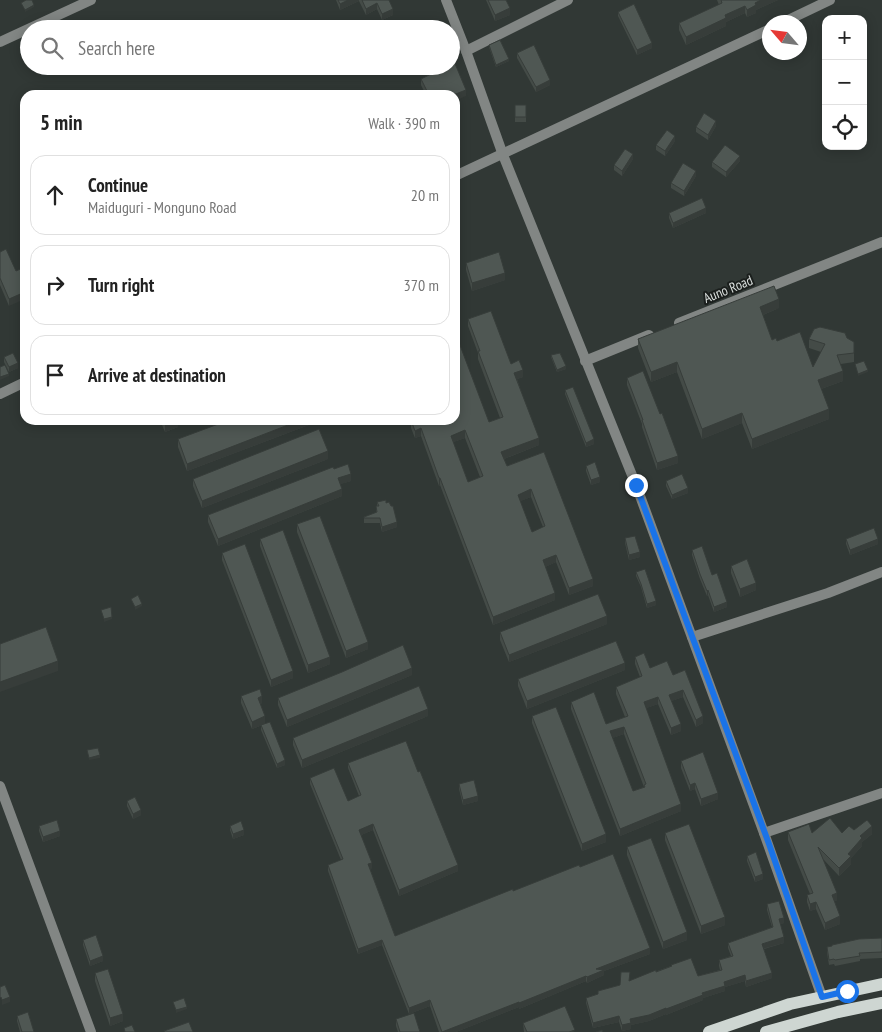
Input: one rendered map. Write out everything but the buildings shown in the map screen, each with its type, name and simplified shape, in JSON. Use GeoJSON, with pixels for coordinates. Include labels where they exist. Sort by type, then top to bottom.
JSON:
{"type":"FeatureCollection","features":[{"type":"Feature","properties":{"kind":"main road"},"geometry":{"type":"LineString","coordinates":[[709,1032],[790,1004],[882,984]]}},
{"type":"Feature","properties":{"kind":"main road"},"geometry":{"type":"LineString","coordinates":[[766,1032],[838,1012],[882,1003]]}},
{"type":"Feature","properties":{"kind":"street"},"geometry":{"type":"LineString","coordinates":[[48,20],[91,0]]}},
{"type":"Feature","properties":{"kind":"street"},"geometry":{"type":"LineString","coordinates":[[446,0],[454,20]]}},
{"type":"Feature","properties":{"kind":"street"},"geometry":{"type":"LineString","coordinates":[[466,51],[568,0]]}},
{"type":"Feature","properties":{"kind":"street"},"geometry":{"type":"LineString","coordinates":[[799,15],[830,0]]}},
{"type":"Feature","properties":{"kind":"street"},"geometry":{"type":"LineString","coordinates":[[0,42],[20,33]]}},
{"type":"Feature","properties":{"kind":"street"},"geometry":{"type":"LineString","coordinates":[[460,174],[762,33]]}},
{"type":"Feature","properties":{"kind":"street"},"geometry":{"type":"LineString","coordinates":[[460,36],[503,155],[636,485],[822,997]]}},
{"type":"Feature","properties":{"kind":"street","name":"Auno Road"},"geometry":{"type":"LineString","coordinates":[[585,361],[882,242]]}},
{"type":"Feature","properties":{"kind":"street"},"geometry":{"type":"LineString","coordinates":[[0,394],[20,384]]}},
{"type":"Feature","properties":{"kind":"street"},"geometry":{"type":"LineString","coordinates":[[692,636],[828,592],[882,572]]}},
{"type":"Feature","properties":{"kind":"street"},"geometry":{"type":"LineString","coordinates":[[0,786],[90,1032]]}},
{"type":"Feature","properties":{"kind":"street"},"geometry":{"type":"LineString","coordinates":[[764,833],[882,792]]}},
{"type":"Feature","properties":{"kind":"route"},"geometry":{"type":"LineString","coordinates":[[636,485],[769,844],[822,997],[847,991]]}}]}
